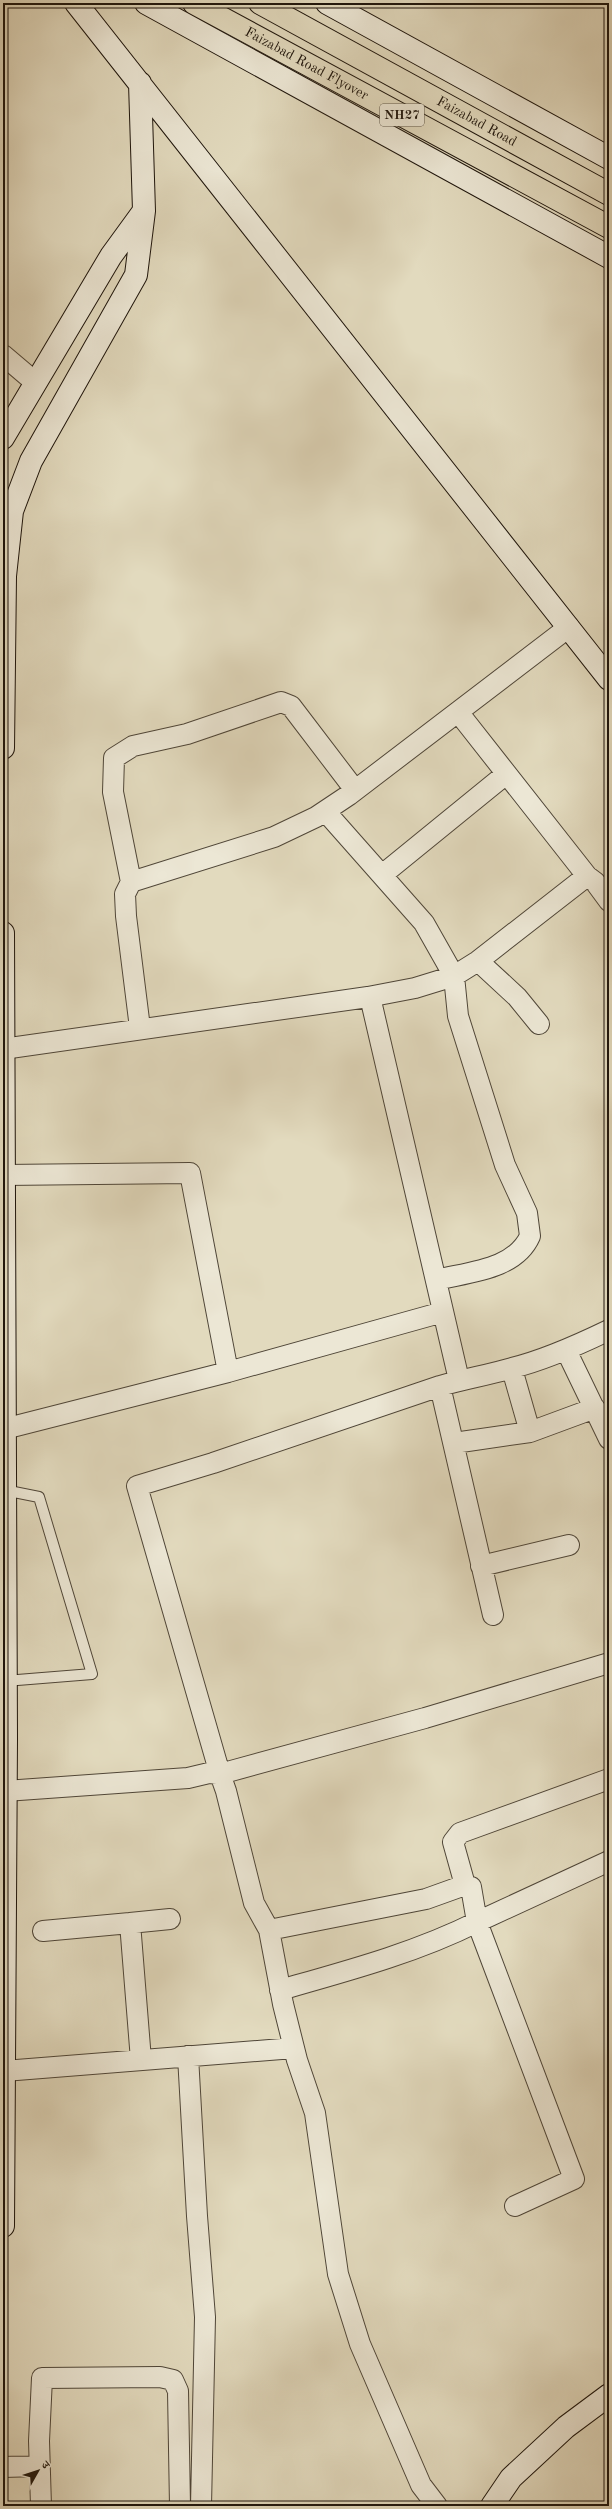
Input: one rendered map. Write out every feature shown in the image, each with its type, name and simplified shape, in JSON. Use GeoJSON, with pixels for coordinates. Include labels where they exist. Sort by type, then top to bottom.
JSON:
{"type":"FeatureCollection","features":[{"type":"Feature","properties":{"kind":"highway","name":"Faizabad Road Flyover"},"geometry":{"type":"LineString","coordinates":[[194,3],[609,227]]}},
{"type":"Feature","properties":{"kind":"highway","name":"Faizabad Road"},"geometry":{"type":"LineString","coordinates":[[260,3],[609,194]]}},
{"type":"Feature","properties":{"kind":"street"},"geometry":{"type":"LineString","coordinates":[[76,3],[609,679]]}},
{"type":"Feature","properties":{"kind":"street"},"geometry":{"type":"LineString","coordinates":[[146,3],[609,257]]}},
{"type":"Feature","properties":{"kind":"street"},"geometry":{"type":"LineString","coordinates":[[327,3],[609,158]]}},
{"type":"Feature","properties":{"kind":"street"},"geometry":{"type":"LineString","coordinates":[[3,748],[6,510],[31,461],[136,275],[144,211],[140,83]]}},
{"type":"Feature","properties":{"kind":"street"},"geometry":{"type":"LineString","coordinates":[[3,438],[111,256],[144,211]]}},
{"type":"Feature","properties":{"kind":"street"},"geometry":{"type":"LineString","coordinates":[[3,355],[36,383]]}},
{"type":"Feature","properties":{"kind":"street"},"geometry":{"type":"LineString","coordinates":[[132,882],[274,838],[325,811],[569,628]]}},
{"type":"Feature","properties":{"kind":"street"},"geometry":{"type":"LineString","coordinates":[[140,1028],[126,916],[125,894],[132,882],[113,792],[114,758],[133,746],[187,734],[281,702],[291,706],[355,790]]}},
{"type":"Feature","properties":{"kind":"street"},"geometry":{"type":"LineString","coordinates":[[458,712],[587,876],[595,882],[609,901]]}},
{"type":"Feature","properties":{"kind":"street"},"geometry":{"type":"LineString","coordinates":[[382,875],[506,774]]}},
{"type":"Feature","properties":{"kind":"street"},"geometry":{"type":"LineString","coordinates":[[325,811],[424,924],[454,976],[458,1016],[505,1165],[527,1213],[530,1236],[517,1254],[495,1266],[436,1280]]}},
{"type":"Feature","properties":{"kind":"street"},"geometry":{"type":"LineString","coordinates":[[3,1049],[140,1028],[368,997],[415,988],[454,976],[478,961],[587,876]]}},
{"type":"Feature","properties":{"kind":"street"},"geometry":{"type":"LineString","coordinates":[[3,933],[5,1681],[3,2226]]}},
{"type":"Feature","properties":{"kind":"street"},"geometry":{"type":"LineString","coordinates":[[478,961],[517,996],[539,1024]]}},
{"type":"Feature","properties":{"kind":"street"},"geometry":{"type":"LineString","coordinates":[[368,997],[371,1001],[443,1312],[454,1443],[493,1615]]}},
{"type":"Feature","properties":{"kind":"street"},"geometry":{"type":"LineString","coordinates":[[3,1175],[190,1173],[228,1372]]}},
{"type":"Feature","properties":{"kind":"street"},"geometry":{"type":"LineString","coordinates":[[4,1429],[228,1372],[443,1312]]}},
{"type":"Feature","properties":{"kind":"street"},"geometry":{"type":"LineString","coordinates":[[436,2506],[421,2485],[360,2344],[338,2274],[315,2113],[294,2048],[280,1990],[269,1930],[254,1903],[226,1791],[137,1486],[220,1460],[449,1383],[512,1368],[566,1350],[609,1330]]}},
{"type":"Feature","properties":{"kind":"street"},"geometry":{"type":"LineString","coordinates":[[566,1350],[609,1439]]}},
{"type":"Feature","properties":{"kind":"street"},"geometry":{"type":"LineString","coordinates":[[512,1368],[530,1432]]}},
{"type":"Feature","properties":{"kind":"street"},"geometry":{"type":"LineString","coordinates":[[454,1443],[530,1432],[595,1408]]}},
{"type":"Feature","properties":{"kind":"street"},"geometry":{"type":"LineString","coordinates":[[481,1566],[569,1545]]}},
{"type":"Feature","properties":{"kind":"street"},"geometry":{"type":"LineString","coordinates":[[5,1791],[188,1778],[209,1773],[220,1774],[425,1718],[609,1663]]}},
{"type":"Feature","properties":{"kind":"street"},"geometry":{"type":"LineString","coordinates":[[465,1885],[453,1842],[460,1833],[609,1779]]}},
{"type":"Feature","properties":{"kind":"street"},"geometry":{"type":"LineString","coordinates":[[280,1990],[367,1965],[446,1937],[609,1861]]}},
{"type":"Feature","properties":{"kind":"street"},"geometry":{"type":"LineString","coordinates":[[269,1930],[419,1901],[465,1885],[471,1887],[477,1922],[574,2179],[515,2206]]}},
{"type":"Feature","properties":{"kind":"street"},"geometry":{"type":"LineString","coordinates":[[43,1931],[170,1919]]}},
{"type":"Feature","properties":{"kind":"street"},"geometry":{"type":"LineString","coordinates":[[130,1923],[141,2060]]}},
{"type":"Feature","properties":{"kind":"street"},"geometry":{"type":"LineString","coordinates":[[4,2071],[294,2048]]}},
{"type":"Feature","properties":{"kind":"street"},"geometry":{"type":"LineString","coordinates":[[188,2056],[197,2216],[205,2317],[201,2506]]}},
{"type":"Feature","properties":{"kind":"street"},"geometry":{"type":"LineString","coordinates":[[41,2506],[39,2466],[42,2378],[160,2377],[173,2380],[178,2391],[180,2506]]}},
{"type":"Feature","properties":{"kind":"street"},"geometry":{"type":"LineString","coordinates":[[492,2506],[511,2478],[566,2427],[609,2395]]}},
{"type":"Feature","properties":{"kind":"street"},"geometry":{"type":"LineString","coordinates":[[3,2466],[39,2466]]}},
{"type":"Feature","properties":{"kind":"lane"},"geometry":{"type":"LineString","coordinates":[[4,1490],[38,1497],[92,1674],[5,1681]]}}]}
